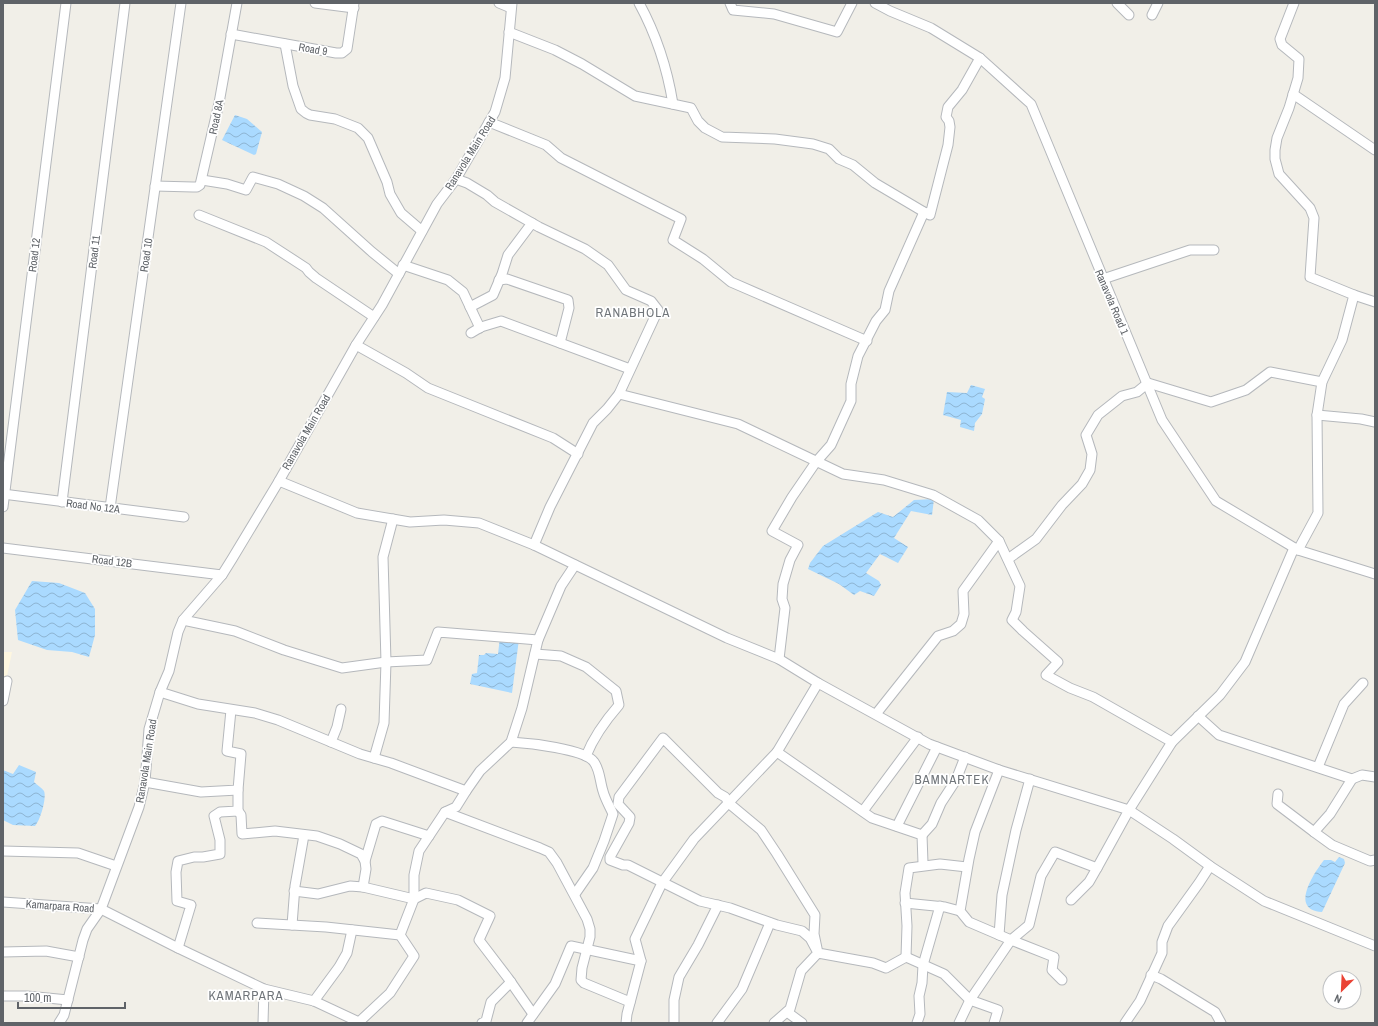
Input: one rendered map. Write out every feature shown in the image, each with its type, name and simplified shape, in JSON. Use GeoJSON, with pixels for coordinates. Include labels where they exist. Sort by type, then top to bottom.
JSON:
{"type":"FeatureCollection","features":[{"type":"Feature","properties":{"kind":"street","name":"Road 12"},"geometry":{"type":"LineString","coordinates":[[3,507],[66,3]]}},
{"type":"Feature","properties":{"kind":"street","name":"Road 11"},"geometry":{"type":"LineString","coordinates":[[62,502],[125,3]]}},
{"type":"Feature","properties":{"kind":"street","name":"Road 10"},"geometry":{"type":"LineString","coordinates":[[110,508],[181,3]]}},
{"type":"Feature","properties":{"kind":"street","name":"Road 8A"},"geometry":{"type":"LineString","coordinates":[[202,180],[219,103],[238,3]]}},
{"type":"Feature","properties":{"kind":"street"},"geometry":{"type":"LineString","coordinates":[[315,3],[354,6]]}},
{"type":"Feature","properties":{"kind":"street"},"geometry":{"type":"LineString","coordinates":[[498,3],[512,5]]}},
{"type":"Feature","properties":{"kind":"street"},"geometry":{"type":"LineString","coordinates":[[639,3],[663,56],[673,104]]}},
{"type":"Feature","properties":{"kind":"street"},"geometry":{"type":"LineString","coordinates":[[730,3],[733,10],[774,14],[837,32],[852,3]]}},
{"type":"Feature","properties":{"kind":"street","name":"Ranavola Road 1"},"geometry":{"type":"LineString","coordinates":[[875,3],[931,28],[980,58],[1031,104],[1103,279],[1148,383],[1162,420],[1216,501],[1296,549],[1375,574]]}},
{"type":"Feature","properties":{"kind":"street"},"geometry":{"type":"LineString","coordinates":[[1117,3],[1129,15]]}},
{"type":"Feature","properties":{"kind":"street"},"geometry":{"type":"LineString","coordinates":[[1152,16],[1158,3]]}},
{"type":"Feature","properties":{"kind":"street"},"geometry":{"type":"LineString","coordinates":[[1294,3],[1280,39],[1282,45],[1299,58],[1298,78],[1277,138],[1275,159],[1279,174],[1310,208],[1314,218],[1310,277],[1375,302]]}},
{"type":"Feature","properties":{"kind":"street","name":"Ranavola Main Road"},"geometry":{"type":"LineString","coordinates":[[116,866],[139,807],[145,782],[149,729],[160,692],[169,671],[178,632],[183,620],[222,575],[279,481],[356,345],[399,274],[436,204],[456,179],[490,122],[495,112],[504,78],[512,5]]}},
{"type":"Feature","properties":{"kind":"street","name":"Road 9"},"geometry":{"type":"LineString","coordinates":[[231,34],[342,53],[347,49],[354,6]]}},
{"type":"Feature","properties":{"kind":"street"},"geometry":{"type":"LineString","coordinates":[[509,32],[555,50],[582,64],[634,96],[691,108],[698,121],[705,128],[722,137],[775,139],[813,144],[829,149],[839,159],[853,165],[875,183],[930,215],[948,145],[950,126],[946,117],[948,107],[962,90],[980,58]]}},
{"type":"Feature","properties":{"kind":"street"},"geometry":{"type":"LineString","coordinates":[[285,44],[293,86],[301,109],[310,115],[335,118],[358,128],[368,138],[387,182],[390,194],[401,213],[422,231]]}},
{"type":"Feature","properties":{"kind":"street"},"geometry":{"type":"LineString","coordinates":[[1293,94],[1375,150]]}},
{"type":"Feature","properties":{"kind":"street"},"geometry":{"type":"LineString","coordinates":[[490,122],[546,145],[561,158],[680,219],[673,240],[703,259],[731,282],[867,341]]}},
{"type":"Feature","properties":{"kind":"street"},"geometry":{"type":"LineString","coordinates":[[156,186],[197,187],[200,185],[202,180],[228,184],[246,190],[253,177],[278,184],[304,196],[323,208],[399,274]]}},
{"type":"Feature","properties":{"kind":"street"},"geometry":{"type":"LineString","coordinates":[[456,179],[467,183],[487,195],[495,202],[532,223],[585,249],[608,265],[626,290],[651,301],[658,310],[619,394],[608,409],[593,423],[550,506],[534,545]]}},
{"type":"Feature","properties":{"kind":"street"},"geometry":{"type":"LineString","coordinates":[[779,659],[785,608],[782,599],[783,584],[790,560],[798,545],[772,531],[792,496],[816,462],[831,445],[851,402],[850,384],[858,356],[876,322],[886,310],[889,291],[924,212]]}},
{"type":"Feature","properties":{"kind":"street"},"geometry":{"type":"LineString","coordinates":[[199,215],[274,246],[306,268],[316,278],[374,316]]}},
{"type":"Feature","properties":{"kind":"street"},"geometry":{"type":"LineString","coordinates":[[470,307],[493,295],[508,255],[532,223]]}},
{"type":"Feature","properties":{"kind":"street"},"geometry":{"type":"LineString","coordinates":[[1103,279],[1190,250],[1214,250]]}},
{"type":"Feature","properties":{"kind":"street"},"geometry":{"type":"LineString","coordinates":[[403,265],[448,280],[463,292],[480,328]]}},
{"type":"Feature","properties":{"kind":"street"},"geometry":{"type":"LineString","coordinates":[[499,280],[506,280],[568,300],[570,308],[560,343]]}},
{"type":"Feature","properties":{"kind":"street"},"geometry":{"type":"LineString","coordinates":[[1072,900],[1089,882],[1129,810],[1172,742],[1220,695],[1245,662],[1296,549],[1318,513],[1317,415],[1322,382],[1342,340],[1354,295]]}},
{"type":"Feature","properties":{"kind":"street"},"geometry":{"type":"LineString","coordinates":[[471,333],[480,328],[501,321],[630,369]]}},
{"type":"Feature","properties":{"kind":"street"},"geometry":{"type":"LineString","coordinates":[[356,345],[406,373],[428,388],[553,438],[578,454]]}},
{"type":"Feature","properties":{"kind":"street"},"geometry":{"type":"LineString","coordinates":[[1008,559],[1036,539],[1062,505],[1082,484],[1090,470],[1092,454],[1086,435],[1098,416],[1122,396],[1137,392],[1148,383],[1212,402],[1246,390],[1270,372],[1322,382]]}},
{"type":"Feature","properties":{"kind":"street"},"geometry":{"type":"LineString","coordinates":[[619,394],[738,424],[843,474],[884,480],[933,495],[978,520],[999,541],[1020,586],[1016,612],[1012,620],[1058,662],[1046,675],[1070,688],[1093,697],[1172,742]]}},
{"type":"Feature","properties":{"kind":"street"},"geometry":{"type":"LineString","coordinates":[[1317,415],[1361,419],[1375,422]]}},
{"type":"Feature","properties":{"kind":"street"},"geometry":{"type":"LineString","coordinates":[[279,481],[357,513],[410,522],[444,520],[479,523],[534,545],[727,638],[779,659],[818,683],[938,747],[999,770],[1129,810],[1264,901],[1375,946]]}},
{"type":"Feature","properties":{"kind":"street","name":"Road No 12A"},"geometry":{"type":"LineString","coordinates":[[4,494],[184,517]]}},
{"type":"Feature","properties":{"kind":"street"},"geometry":{"type":"LineString","coordinates":[[374,758],[384,723],[386,662],[383,557],[393,519]]}},
{"type":"Feature","properties":{"kind":"street"},"geometry":{"type":"LineString","coordinates":[[876,714],[938,636],[953,631],[961,624],[964,614],[963,592],[999,541]]}},
{"type":"Feature","properties":{"kind":"street","name":"Road 12B"},"geometry":{"type":"LineString","coordinates":[[3,548],[222,575]]}},
{"type":"Feature","properties":{"kind":"street"},"geometry":{"type":"LineString","coordinates":[[400,935],[414,899],[414,875],[419,852],[445,812],[456,807],[480,771],[511,742],[522,708],[538,640],[561,586],[575,564]]}},
{"type":"Feature","properties":{"kind":"street"},"geometry":{"type":"LineString","coordinates":[[183,620],[235,631],[284,650],[342,668],[386,662],[427,660],[438,632],[538,640]]}},
{"type":"Feature","properties":{"kind":"street"},"geometry":{"type":"LineString","coordinates":[[535,654],[561,656],[586,667],[616,691],[619,705],[605,721],[593,739],[586,756]]}},
{"type":"Feature","properties":{"kind":"street"},"geometry":{"type":"LineString","coordinates":[[3,701],[7,682]]}},
{"type":"Feature","properties":{"kind":"street"},"geometry":{"type":"LineString","coordinates":[[626,1023],[641,961],[635,939],[662,883],[694,838],[777,752],[818,683]]}},
{"type":"Feature","properties":{"kind":"street"},"geometry":{"type":"LineString","coordinates":[[1318,767],[1344,704],[1363,683]]}},
{"type":"Feature","properties":{"kind":"street"},"geometry":{"type":"LineString","coordinates":[[160,692],[198,704],[255,713],[278,720],[360,754],[466,791]]}},
{"type":"Feature","properties":{"kind":"street"},"geometry":{"type":"LineString","coordinates":[[331,742],[337,727],[341,709]]}},
{"type":"Feature","properties":{"kind":"street"},"geometry":{"type":"LineString","coordinates":[[231,710],[227,751],[241,754],[238,780],[238,811],[241,815],[242,834],[275,831],[317,836],[340,844],[361,854],[365,860]]}},
{"type":"Feature","properties":{"kind":"street"},"geometry":{"type":"LineString","coordinates":[[1198,716],[1219,735],[1352,779]]}},
{"type":"Feature","properties":{"kind":"street"},"geometry":{"type":"LineString","coordinates":[[863,811],[918,737]]}},
{"type":"Feature","properties":{"kind":"street"},"geometry":{"type":"LineString","coordinates":[[818,953],[814,934],[815,915],[761,830],[713,788],[663,738],[619,797],[618,804],[630,817],[629,823],[610,860],[623,865],[628,865],[700,901],[730,908],[770,923],[802,931],[810,938],[818,953],[873,963],[886,968],[906,957]]}},
{"type":"Feature","properties":{"kind":"street"},"geometry":{"type":"LineString","coordinates":[[511,742],[531,743],[577,752],[594,762],[601,778],[603,791],[613,814],[593,868],[575,894]]}},
{"type":"Feature","properties":{"kind":"street"},"geometry":{"type":"LineString","coordinates":[[897,826],[938,747]]}},
{"type":"Feature","properties":{"kind":"street"},"geometry":{"type":"LineString","coordinates":[[777,752],[872,818],[922,835]]}},
{"type":"Feature","properties":{"kind":"street"},"geometry":{"type":"LineString","coordinates":[[923,863],[922,835],[932,824],[941,803],[956,780],[965,757]]}},
{"type":"Feature","properties":{"kind":"street"},"geometry":{"type":"LineString","coordinates":[[960,911],[967,867],[975,832],[999,770]]}},
{"type":"Feature","properties":{"kind":"street"},"geometry":{"type":"LineString","coordinates":[[1314,832],[1330,814],[1352,779],[1362,775],[1375,777]]}},
{"type":"Feature","properties":{"kind":"street"},"geometry":{"type":"LineString","coordinates":[[999,935],[1002,895],[1016,830],[1030,779]]}},
{"type":"Feature","properties":{"kind":"street"},"geometry":{"type":"LineString","coordinates":[[145,782],[201,792],[238,790]]}},
{"type":"Feature","properties":{"kind":"street"},"geometry":{"type":"LineString","coordinates":[[1278,794],[1277,804],[1332,845],[1370,862],[1375,860]]}},
{"type":"Feature","properties":{"kind":"street"},"geometry":{"type":"LineString","coordinates":[[178,948],[191,905],[177,901],[176,872],[178,861],[194,857],[220,854],[220,840],[214,816],[220,812],[238,811]]}},
{"type":"Feature","properties":{"kind":"street"},"geometry":{"type":"LineString","coordinates":[[445,812],[504,833],[549,852],[575,894],[590,929],[588,950],[582,968],[581,980],[584,983],[630,1002]]}},
{"type":"Feature","properties":{"kind":"street"},"geometry":{"type":"LineString","coordinates":[[364,887],[366,869],[365,860],[376,824],[382,822],[429,836]]}},
{"type":"Feature","properties":{"kind":"street"},"geometry":{"type":"LineString","coordinates":[[292,925],[294,891],[304,835]]}},
{"type":"Feature","properties":{"kind":"street"},"geometry":{"type":"LineString","coordinates":[[3,851],[78,853],[116,866]]}},
{"type":"Feature","properties":{"kind":"street"},"geometry":{"type":"LineString","coordinates":[[959,1023],[970,1000],[1011,940],[1029,925],[1040,876],[1055,852],[1097,868]]}},
{"type":"Feature","properties":{"kind":"street"},"geometry":{"type":"LineString","coordinates":[[906,957],[907,926],[905,893],[909,868],[940,864],[967,867]]}},
{"type":"Feature","properties":{"kind":"street","name":"Kamarpara Road"},"geometry":{"type":"LineString","coordinates":[[3,902],[101,909],[116,866]]}},
{"type":"Feature","properties":{"kind":"street"},"geometry":{"type":"LineString","coordinates":[[1125,1023],[1140,1001],[1162,953],[1162,942],[1168,926],[1210,866]]}},
{"type":"Feature","properties":{"kind":"street"},"geometry":{"type":"LineString","coordinates":[[294,891],[318,894],[350,886],[364,887],[414,899],[426,893],[458,900],[490,916],[479,940],[533,1014]]}},
{"type":"Feature","properties":{"kind":"street"},"geometry":{"type":"LineString","coordinates":[[905,902],[940,906],[960,911],[969,922],[1054,957],[1052,970],[1062,980]]}},
{"type":"Feature","properties":{"kind":"street"},"geometry":{"type":"LineString","coordinates":[[674,1023],[674,1000],[679,976],[698,945],[718,905]]}},
{"type":"Feature","properties":{"kind":"street"},"geometry":{"type":"LineString","coordinates":[[917,1023],[920,1014],[923,965],[940,906]]}},
{"type":"Feature","properties":{"kind":"street"},"geometry":{"type":"LineString","coordinates":[[59,1023],[64,1015],[87,929],[101,909],[264,989],[314,1001],[360,1022],[390,992],[414,956],[400,935]]}},
{"type":"Feature","properties":{"kind":"street"},"geometry":{"type":"LineString","coordinates":[[257,923],[400,935]]}},
{"type":"Feature","properties":{"kind":"street"},"geometry":{"type":"LineString","coordinates":[[716,1023],[742,989],[770,923]]}},
{"type":"Feature","properties":{"kind":"street"},"geometry":{"type":"LineString","coordinates":[[314,1001],[339,967],[347,953],[352,930]]}},
{"type":"Feature","properties":{"kind":"street"},"geometry":{"type":"LineString","coordinates":[[527,1023],[555,984],[571,946],[641,961]]}},
{"type":"Feature","properties":{"kind":"street"},"geometry":{"type":"LineString","coordinates":[[3,952],[46,951],[79,957]]}},
{"type":"Feature","properties":{"kind":"street"},"geometry":{"type":"LineString","coordinates":[[774,1023],[790,1009],[801,971],[818,953]]}},
{"type":"Feature","properties":{"kind":"street"},"geometry":{"type":"LineString","coordinates":[[906,957],[944,974],[970,1000],[998,1010],[994,1023]]}},
{"type":"Feature","properties":{"kind":"street"},"geometry":{"type":"LineString","coordinates":[[1151,975],[1161,979],[1215,1012],[1222,1023]]}},
{"type":"Feature","properties":{"kind":"street"},"geometry":{"type":"LineString","coordinates":[[482,1023],[486,1021],[491,1002],[511,982]]}},
{"type":"Feature","properties":{"kind":"street"},"geometry":{"type":"LineString","coordinates":[[263,1023],[264,989]]}},
{"type":"Feature","properties":{"kind":"street"},"geometry":{"type":"LineString","coordinates":[[3,996],[27,996],[68,1000]]}},
{"type":"Feature","properties":{"kind":"street"},"geometry":{"type":"LineString","coordinates":[[787,1012],[802,1023]]}},
{"type":"Feature","properties":{"kind":"shaded area"},"geometry":{"type":"Polygon","coordinates":[[[3,652],[12,652],[3,695],[3,652]]]}},
{"type":"Feature","properties":{"kind":"water"},"geometry":{"type":"Polygon","coordinates":[[[235,115],[247,119],[262,132],[256,154],[254,155],[222,140],[235,115]]]}},
{"type":"Feature","properties":{"kind":"water"},"geometry":{"type":"Polygon","coordinates":[[[971,385],[985,389],[982,397],[985,399],[982,414],[975,423],[974,431],[960,427],[961,420],[943,415],[947,392],[967,393],[971,385]]]}},
{"type":"Feature","properties":{"kind":"water"},"geometry":{"type":"Polygon","coordinates":[[[934,499],[932,515],[911,511],[894,538],[908,547],[898,563],[880,554],[866,573],[879,581],[881,585],[874,596],[860,591],[854,595],[839,584],[808,569],[810,563],[823,546],[878,512],[893,517],[914,500],[934,499]]]}},
{"type":"Feature","properties":{"kind":"water"},"geometry":{"type":"Polygon","coordinates":[[[32,581],[59,583],[85,593],[95,609],[95,635],[89,657],[72,652],[47,650],[18,640],[15,610],[32,581]]]}},
{"type":"Feature","properties":{"kind":"water"},"geometry":{"type":"Polygon","coordinates":[[[500,637],[519,639],[512,693],[470,684],[472,674],[477,673],[479,655],[484,655],[486,653],[498,654],[500,637]]]}},
{"type":"Feature","properties":{"kind":"water"},"geometry":{"type":"Polygon","coordinates":[[[19,765],[36,772],[34,782],[44,791],[45,794],[39,819],[35,826],[13,825],[3,820],[3,770],[13,774],[19,765]]]}},
{"type":"Feature","properties":{"kind":"water"},"geometry":{"type":"Polygon","coordinates":[[[1339,857],[1344,859],[1345,863],[1322,912],[1312,910],[1307,905],[1305,898],[1310,882],[1324,860],[1331,860],[1335,862],[1339,857]]]}},
{"type":"Feature","properties":{"kind":"district","name":"RANABHOLA"},"geometry":{"type":"Point","coordinates":[633,312]}},
{"type":"Feature","properties":{"kind":"district","name":"BAMNARTEK"},"geometry":{"type":"Point","coordinates":[952,779]}},
{"type":"Feature","properties":{"kind":"district","name":"KAMARPARA"},"geometry":{"type":"Point","coordinates":[246,995]}}]}
